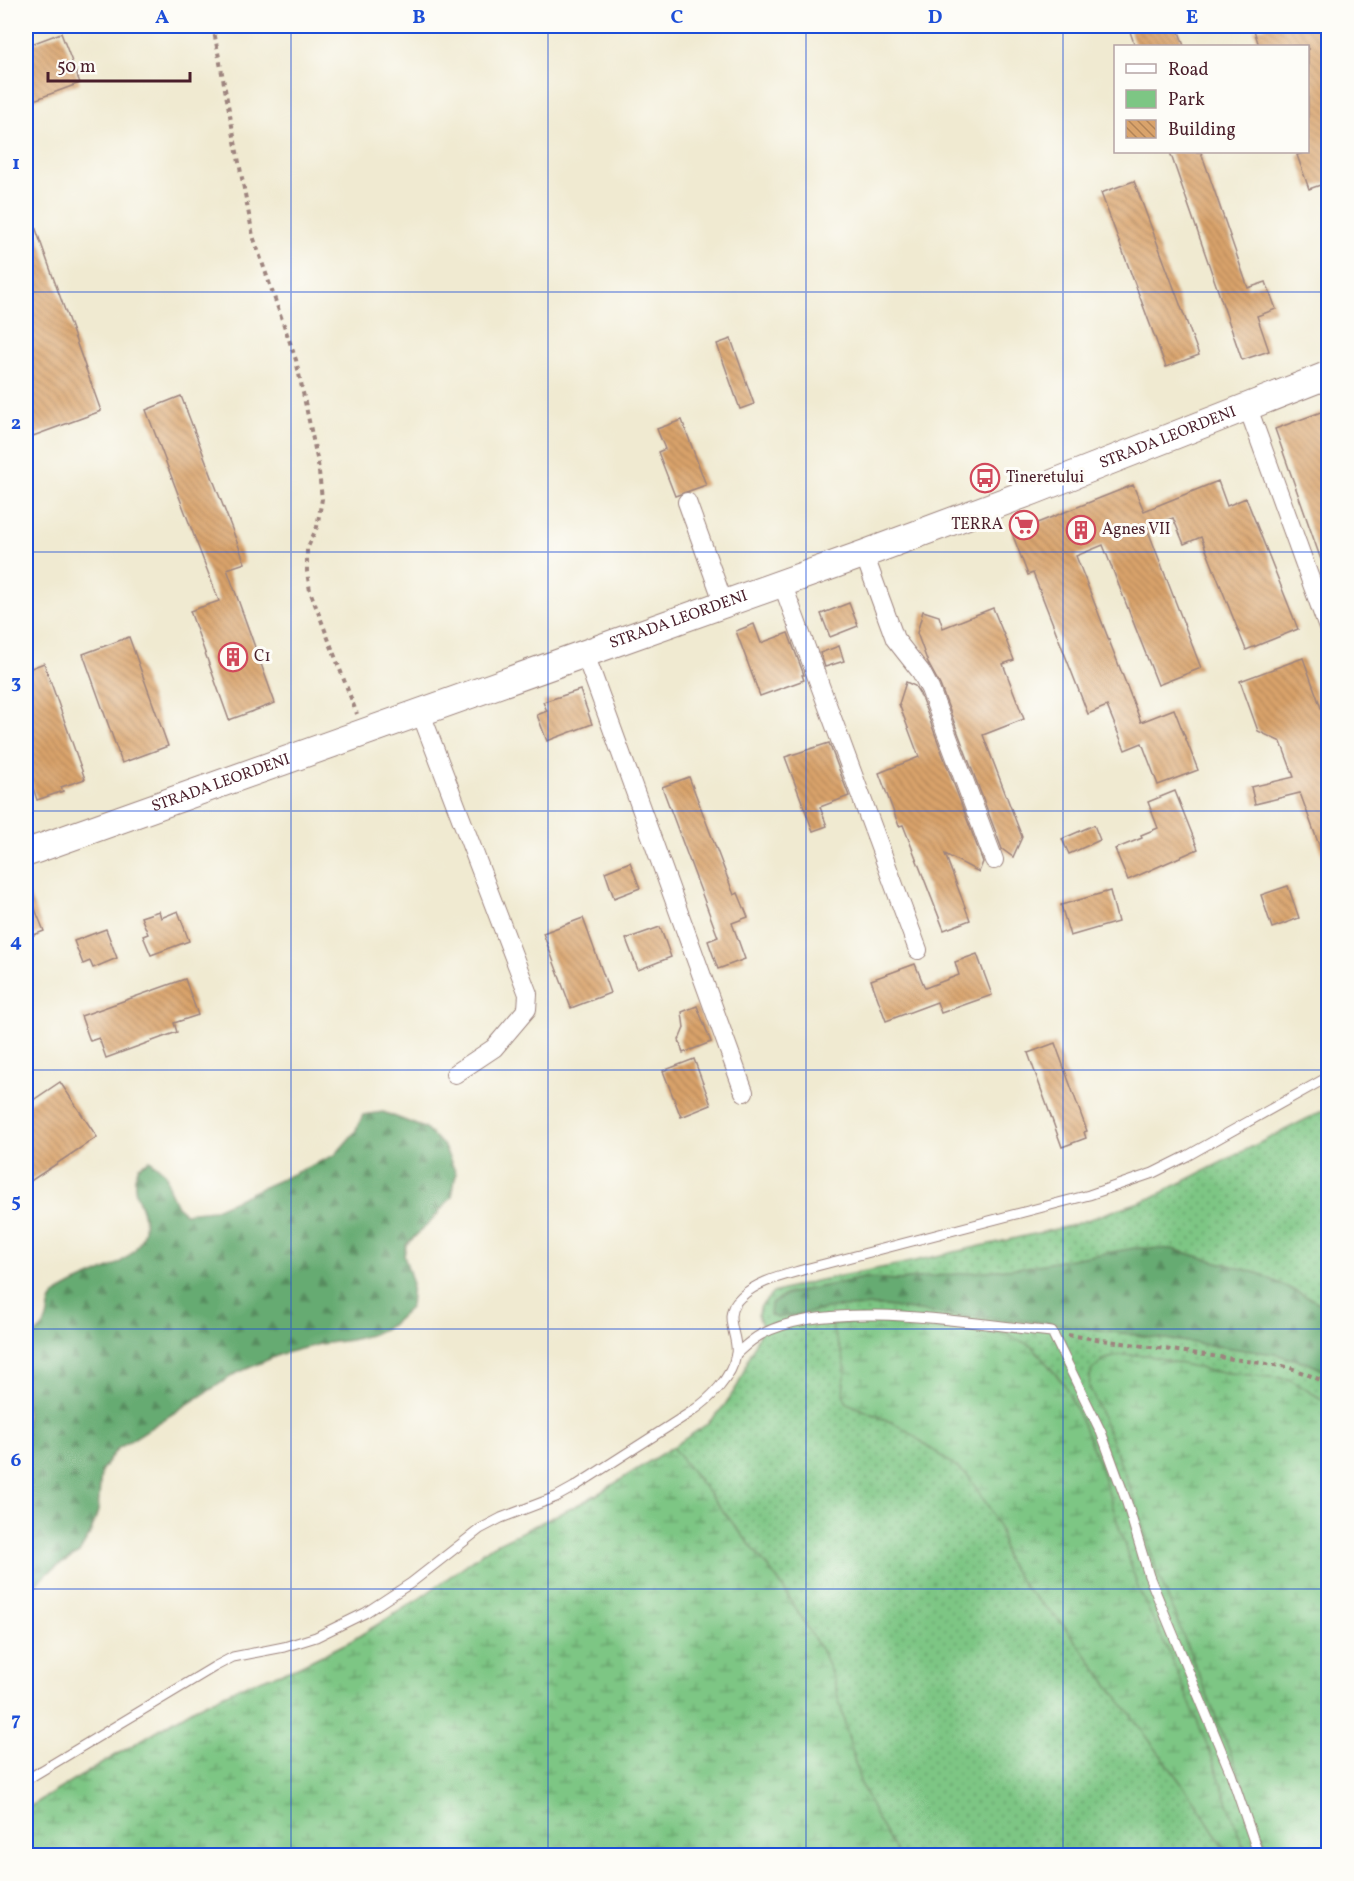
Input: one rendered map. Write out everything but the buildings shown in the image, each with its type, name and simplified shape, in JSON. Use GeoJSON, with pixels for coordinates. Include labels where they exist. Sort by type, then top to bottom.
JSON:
{"type":"FeatureCollection","features":[{"type":"Feature","properties":{"kind":"main road","name":"STRADA LEORDENI"},"geometry":{"type":"LineString","coordinates":[[26,853],[864,554],[1329,375]]}},
{"type":"Feature","properties":{"kind":"street"},"geometry":{"type":"LineString","coordinates":[[1248,408],[1329,628]]}},
{"type":"Feature","properties":{"kind":"street"},"geometry":{"type":"LineString","coordinates":[[687,502],[724,604]]}},
{"type":"Feature","properties":{"kind":"street"},"geometry":{"type":"LineString","coordinates":[[864,554],[895,639],[921,672],[930,689],[994,860]]}},
{"type":"Feature","properties":{"kind":"street"},"geometry":{"type":"LineString","coordinates":[[782,583],[918,950]]}},
{"type":"Feature","properties":{"kind":"street"},"geometry":{"type":"LineString","coordinates":[[585,654],[744,1092]]}},
{"type":"Feature","properties":{"kind":"street"},"geometry":{"type":"LineString","coordinates":[[420,711],[528,994],[527,1009],[494,1048],[455,1074]]}},
{"type":"Feature","properties":{"kind":"lane"},"geometry":{"type":"LineString","coordinates":[[736,1354],[731,1311],[740,1297],[753,1288],[809,1268],[1078,1198],[1126,1183],[1187,1156],[1329,1077]]}},
{"type":"Feature","properties":{"kind":"lane"},"geometry":{"type":"LineString","coordinates":[[26,1780],[214,1667],[240,1655],[284,1647],[316,1637],[366,1613],[411,1583],[480,1529],[574,1487],[705,1403],[727,1376],[736,1354],[762,1334],[814,1318],[894,1316],[1052,1332],[1101,1432],[1127,1503],[1149,1576],[1231,1774],[1259,1856]]}},
{"type":"Feature","properties":{"kind":"path"},"geometry":{"type":"LineString","coordinates":[[213,26],[253,236],[296,360],[318,463],[322,499],[317,527],[307,549],[310,591],[364,732]]}},
{"type":"Feature","properties":{"kind":"path"},"geometry":{"type":"LineString","coordinates":[[1052,1332],[1288,1367],[1321,1380],[1329,1386]]}},
{"type":"Feature","properties":{"kind":"green space"},"geometry":{"type":"Polygon","coordinates":[[[1328,1108],[1328,1855],[26,1856],[26,1809],[195,1708],[237,1688],[298,1667],[351,1641],[419,1599],[492,1546],[554,1518],[626,1478],[707,1424],[724,1406],[738,1385],[762,1326],[758,1315],[761,1306],[773,1293],[815,1281],[1069,1226],[1151,1198],[1328,1108]]]}},
{"type":"Feature","properties":{"kind":"green space"},"geometry":{"type":"Polygon","coordinates":[[[383,1112],[424,1128],[443,1145],[456,1173],[452,1197],[406,1245],[404,1255],[412,1281],[410,1308],[391,1325],[373,1334],[281,1354],[235,1374],[117,1449],[101,1471],[98,1511],[90,1534],[79,1553],[53,1569],[26,1592],[26,1342],[43,1327],[51,1302],[59,1292],[110,1268],[129,1256],[137,1247],[144,1228],[143,1213],[135,1186],[139,1166],[150,1160],[166,1174],[169,1189],[177,1206],[185,1213],[213,1210],[335,1155],[355,1132],[363,1115],[383,1112]]]}},
{"type":"Feature","properties":{"kind":"green space"},"geometry":{"type":"Polygon","coordinates":[[[1135,1248],[1172,1249],[1260,1274],[1328,1307],[1328,1372],[1305,1362],[1274,1354],[1042,1322],[946,1315],[885,1306],[838,1307],[778,1318],[770,1315],[771,1304],[787,1294],[864,1278],[898,1280],[1026,1267],[1135,1248]]]}},
{"type":"Feature","properties":{"kind":"green space"},"geometry":{"type":"Polygon","coordinates":[[[874,1321],[1008,1335],[1032,1346],[1064,1384],[1101,1469],[1138,1588],[1170,1655],[1212,1757],[1243,1846],[1237,1853],[1230,1852],[1222,1845],[1196,1803],[1063,1624],[1027,1590],[1006,1560],[1000,1531],[990,1509],[968,1476],[900,1426],[847,1403],[843,1389],[844,1361],[832,1329],[835,1324],[874,1321]]]}},
{"type":"Feature","properties":{"kind":"green space"},"geometry":{"type":"Polygon","coordinates":[[[1121,1355],[1146,1355],[1210,1371],[1289,1379],[1328,1403],[1328,1855],[1269,1855],[1249,1799],[1155,1566],[1136,1504],[1089,1386],[1091,1371],[1103,1360],[1121,1355]]]}},
{"type":"Feature","properties":{"kind":"green space"},"geometry":{"type":"Polygon","coordinates":[[[672,1447],[778,1580],[823,1653],[834,1681],[860,1782],[878,1821],[898,1855],[26,1855],[26,1809],[195,1708],[237,1688],[298,1667],[351,1641],[419,1599],[492,1546],[590,1499],[672,1447]]]}},
{"type":"Feature","properties":{"kind":"place","name":"Tineretului"},"geometry":{"type":"Point","coordinates":[985,478]}},
{"type":"Feature","properties":{"kind":"place","name":"TERRA"},"geometry":{"type":"Point","coordinates":[1024,525]}},
{"type":"Feature","properties":{"kind":"place","name":"Agnes VII"},"geometry":{"type":"Point","coordinates":[1081,530]}},
{"type":"Feature","properties":{"kind":"place","name":"C1"},"geometry":{"type":"Point","coordinates":[233,657]}}]}
